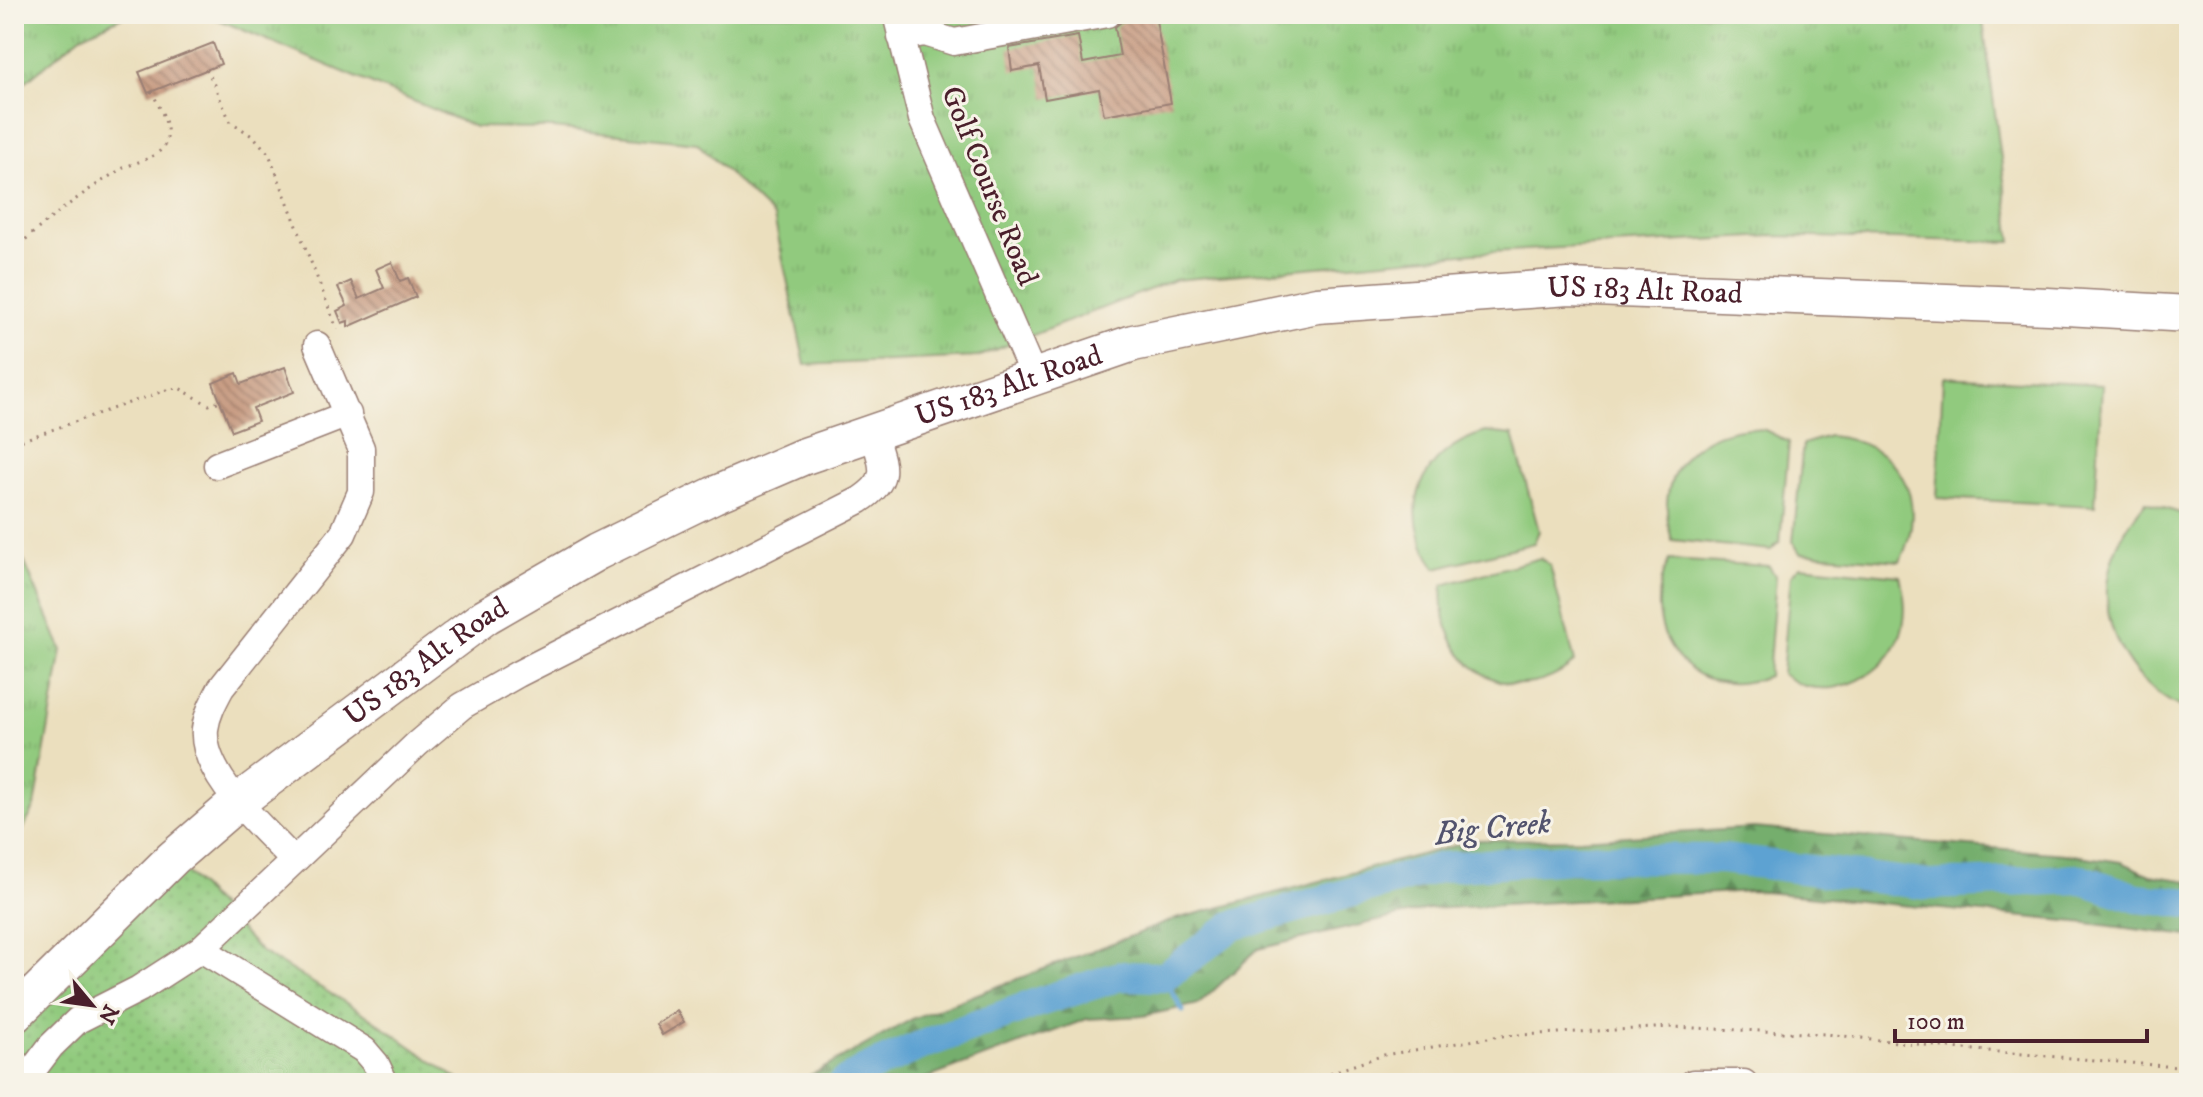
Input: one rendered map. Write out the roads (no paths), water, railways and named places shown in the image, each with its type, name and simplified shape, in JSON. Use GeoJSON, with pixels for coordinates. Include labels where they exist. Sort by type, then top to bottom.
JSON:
{"type":"FeatureCollection","features":[{"type":"Feature","properties":{"kind":"highway","name":"US 183 Alt Road"},"geometry":{"type":"LineString","coordinates":[[14,1015],[173,858],[239,801],[486,616],[597,552],[714,495],[802,457],[1133,343],[1317,305],[1569,287],[2189,314]]}},
{"type":"Feature","properties":{"kind":"street"},"geometry":{"type":"LineString","coordinates":[[899,26],[954,42],[1107,14]]}},
{"type":"Feature","properties":{"kind":"street","name":"Golf Course Road"},"geometry":{"type":"LineString","coordinates":[[899,26],[922,119],[1034,377]]}},
{"type":"Feature","properties":{"kind":"street"},"geometry":{"type":"LineString","coordinates":[[293,860],[223,783],[210,760],[205,738],[208,715],[232,674],[324,561],[351,521],[361,492],[361,448],[348,414],[327,337]]}},
{"type":"Feature","properties":{"kind":"street"},"geometry":{"type":"LineString","coordinates":[[217,465],[348,414]]}},
{"type":"Feature","properties":{"kind":"street"},"geometry":{"type":"LineString","coordinates":[[23,1083],[51,1046],[78,1020],[139,989],[201,949],[417,744],[479,695],[871,493],[883,477],[873,433]]}},
{"type":"Feature","properties":{"kind":"street"},"geometry":{"type":"LineString","coordinates":[[201,949],[364,1050],[407,1083]]}},
{"type":"Feature","properties":{"kind":"street"},"geometry":{"type":"LineString","coordinates":[[364,1050],[376,1064],[385,1083]]}},
{"type":"Feature","properties":{"kind":"street"},"geometry":{"type":"LineString","coordinates":[[1693,1083],[1744,1083]]}},
{"type":"Feature","properties":{"kind":"waterway","name":"Big Creek"},"geometry":{"type":"LineString","coordinates":[[843,1083],[922,1045],[1042,1001],[1120,976],[1164,977],[1232,926],[1442,867],[1573,858],[1723,859],[1929,885],[2081,879],[2137,898],[2189,903]]}},
{"type":"Feature","properties":{"kind":"waterway"},"geometry":{"type":"LineString","coordinates":[[1164,977],[1183,1011]]}}]}
